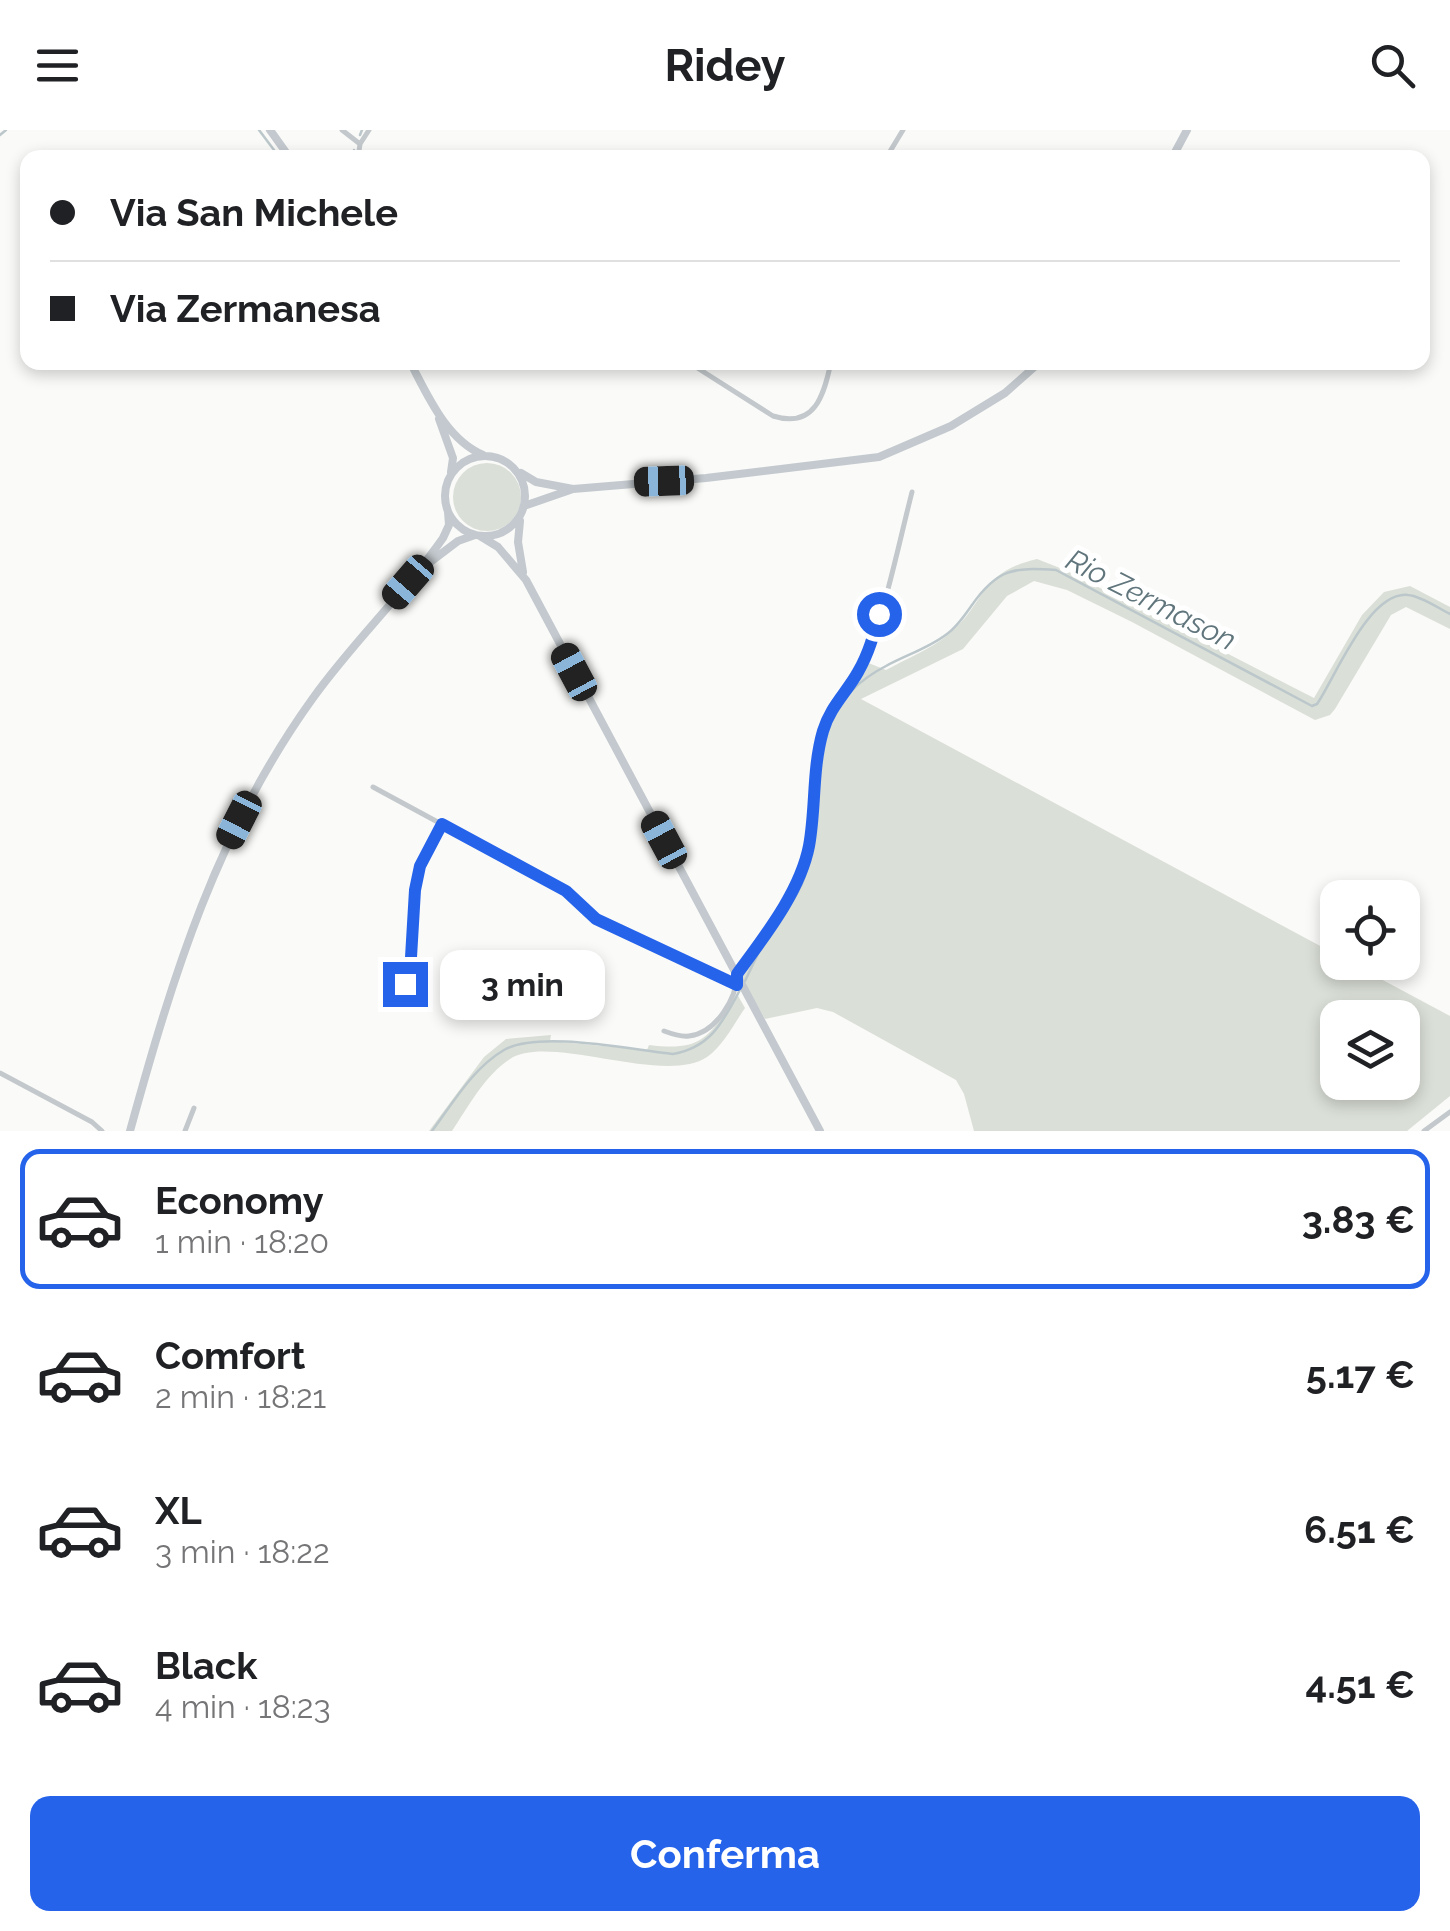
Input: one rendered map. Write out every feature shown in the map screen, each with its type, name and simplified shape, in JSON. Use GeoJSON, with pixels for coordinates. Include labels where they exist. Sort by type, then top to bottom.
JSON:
{"type":"FeatureCollection","features":[{"type":"Feature","properties":{"kind":"main road"},"geometry":{"type":"LineString","coordinates":[[130,1131],[188,934],[239,820],[314,697],[418,572],[447,531],[446,490],[453,458],[433,405],[414,370]]}},
{"type":"Feature","properties":{"kind":"main road"},"geometry":{"type":"LineString","coordinates":[[418,572],[458,541],[506,530],[524,508],[574,489],[879,457],[951,426],[1006,393],[1031,370]]}},
{"type":"Feature","properties":{"kind":"main road"},"geometry":{"type":"LineString","coordinates":[[433,405],[459,440],[486,456]]}},
{"type":"Feature","properties":{"kind":"main road"},"geometry":{"type":"LineString","coordinates":[[449,479],[464,462],[486,456],[498,457],[536,482],[574,489]]}},
{"type":"Feature","properties":{"kind":"main road"},"geometry":{"type":"LineString","coordinates":[[516,470],[524,487],[518,542],[526,580]]}},
{"type":"Feature","properties":{"kind":"main road"},"geometry":{"type":"LineString","coordinates":[[448,512],[464,530],[498,548],[526,580],[820,1131]]}},
{"type":"Feature","properties":{"kind":"street"},"geometry":{"type":"LineString","coordinates":[[342,130],[360,144]]}},
{"type":"Feature","properties":{"kind":"street"},"geometry":{"type":"LineString","coordinates":[[359,150],[369,130]]}},
{"type":"Feature","properties":{"kind":"street"},"geometry":{"type":"LineString","coordinates":[[700,370],[772,416],[794,419],[810,412],[822,398],[829,370]]}},
{"type":"Feature","properties":{"kind":"street"},"geometry":{"type":"LineString","coordinates":[[664,1031],[690,1036],[707,1029],[720,1017],[737,985],[737,974],[781,906],[805,859],[824,727],[870,647],[912,492]]}},
{"type":"Feature","properties":{"kind":"street"},"geometry":{"type":"LineString","coordinates":[[373,787],[566,891],[596,919],[737,985]]}},
{"type":"Feature","properties":{"kind":"street"},"geometry":{"type":"LineString","coordinates":[[405,984],[410,974],[420,866],[442,824]]}},
{"type":"Feature","properties":{"kind":"street"},"geometry":{"type":"LineString","coordinates":[[0,1073],[102,1131]]}},
{"type":"Feature","properties":{"kind":"street"},"geometry":{"type":"LineString","coordinates":[[185,1131],[194,1108]]}},
{"type":"Feature","properties":{"kind":"street"},"geometry":{"type":"LineString","coordinates":[[1424,1131],[1450,1112]]}},
{"type":"Feature","properties":{"kind":"shaded area"},"geometry":{"type":"Polygon","coordinates":[[[487,463],[500,465],[511,473],[519,484],[519,510],[511,521],[500,529],[487,531],[474,529],[463,521],[455,510],[453,497],[455,484],[463,473],[474,465],[487,463]]]}},
{"type":"Feature","properties":{"kind":"shaded area"},"geometry":{"type":"Polygon","coordinates":[[[1037,559],[1065,570],[1314,698],[1362,615],[1384,592],[1410,586],[1450,607],[1450,629],[1406,607],[1391,615],[1335,709],[1315,720],[1132,622],[1067,590],[1034,581],[1007,596],[963,649],[861,699],[1320,946],[1320,980],[1383,980],[1450,1016],[1450,1096],[1407,1131],[974,1131],[956,1080],[833,1012],[817,1008],[765,1019],[740,976],[809,858],[826,728],[866,662],[886,670],[934,644],[961,622],[993,580],[1037,559]]]}},
{"type":"Feature","properties":{"kind":"shaded area"},"geometry":{"type":"Polygon","coordinates":[[[737,994],[745,1008],[707,1057],[664,1066],[551,1052],[528,1053],[510,1059],[493,1074],[452,1131],[429,1131],[484,1057],[506,1039],[551,1035],[550,1041],[647,1050],[649,1045],[682,1046],[703,1038],[737,994]]]}},
{"type":"Feature","properties":{"kind":"waterway"},"geometry":{"type":"LineString","coordinates":[[0,135],[6,130]]}},
{"type":"Feature","properties":{"kind":"waterway"},"geometry":{"type":"LineString","coordinates":[[259,130],[274,150]]}},
{"type":"Feature","properties":{"kind":"waterway"},"geometry":{"type":"LineString","coordinates":[[360,135],[362,130]]}},
{"type":"Feature","properties":{"kind":"waterway","name":"Rio Zermason"},"geometry":{"type":"LineString","coordinates":[[815,815],[828,728],[848,694],[886,666],[947,634],[981,593],[1007,573],[1056,570],[1312,706],[1317,704],[1355,638],[1380,606],[1394,597],[1408,595],[1450,614]]}},
{"type":"Feature","properties":{"kind":"waterway","name":"Rio Zermason"},"geometry":{"type":"LineString","coordinates":[[781,916],[797,894],[806,872],[814,823]]}},
{"type":"Feature","properties":{"kind":"waterway","name":"Rio Zermason"},"geometry":{"type":"LineString","coordinates":[[745,981],[765,939]]}},
{"type":"Feature","properties":{"kind":"waterway","name":"Rio Zermason"},"geometry":{"type":"LineString","coordinates":[[432,1131],[473,1076],[504,1050],[520,1044],[562,1041],[673,1054],[686,1051],[715,1031],[741,988]]}},
{"type":"Feature","properties":{"kind":"route"},"geometry":{"type":"LineString","coordinates":[[405,984],[410,974],[420,866],[442,824],[566,891],[596,919],[737,985],[737,974],[758,945],[805,859],[824,727],[857,674],[879,614]]}}]}
